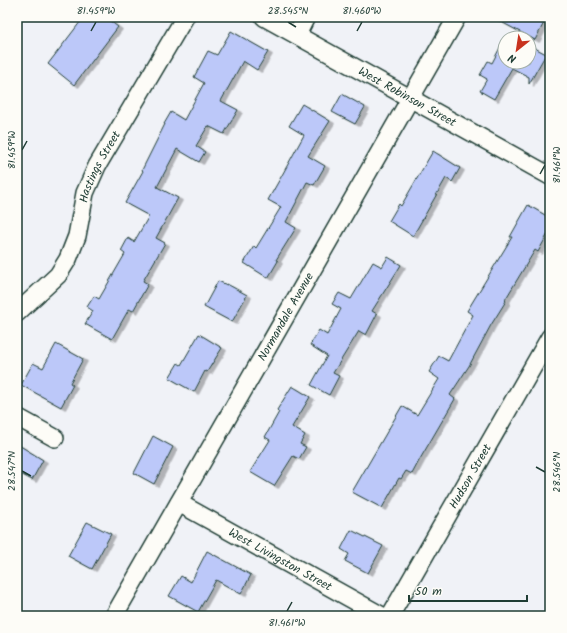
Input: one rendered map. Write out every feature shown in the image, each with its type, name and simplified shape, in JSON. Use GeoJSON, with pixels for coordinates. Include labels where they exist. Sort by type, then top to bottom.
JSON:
{"type":"FeatureCollection","features":[{"type":"Feature","properties":{"kind":"street","name":"Hastings Street"},"geometry":{"type":"LineString","coordinates":[[17,314],[58,275],[68,259],[77,236],[85,193],[97,166],[185,17]]}},
{"type":"Feature","properties":{"kind":"street","name":"West Robinson Street"},"geometry":{"type":"LineString","coordinates":[[264,17],[550,176]]}},
{"type":"Feature","properties":{"kind":"street"},"geometry":{"type":"LineString","coordinates":[[297,35],[306,17]]}},
{"type":"Feature","properties":{"kind":"street","name":"Normandale Avenue"},"geometry":{"type":"LineString","coordinates":[[114,616],[457,17]]}},
{"type":"Feature","properties":{"kind":"street","name":"Hudson Street"},"geometry":{"type":"LineString","coordinates":[[390,616],[550,337]]}},
{"type":"Feature","properties":{"kind":"street"},"geometry":{"type":"LineString","coordinates":[[17,417],[54,438]]}},
{"type":"Feature","properties":{"kind":"street","name":"West Livingston Street"},"geometry":{"type":"LineString","coordinates":[[179,502],[382,616]]}},
{"type":"Feature","properties":{"kind":"building"},"geometry":{"type":"Polygon","coordinates":[[[84,17],[105,17],[118,27],[74,85],[48,64],[84,17]]]}},
{"type":"Feature","properties":{"kind":"building"},"geometry":{"type":"Polygon","coordinates":[[[492,17],[547,17],[537,36],[537,30],[516,30],[492,17]]]}},
{"type":"Feature","properties":{"kind":"building"},"geometry":{"type":"Polygon","coordinates":[[[231,31],[268,52],[257,70],[243,61],[221,101],[238,110],[224,134],[208,126],[196,146],[205,152],[199,162],[177,149],[157,187],[178,198],[156,238],[165,243],[143,281],[148,284],[133,311],[129,309],[112,339],[85,324],[93,311],[87,307],[94,296],[99,299],[125,254],[121,251],[128,238],[134,242],[149,216],[125,203],[143,171],[142,170],[171,112],[184,120],[204,83],[194,77],[208,51],[217,55],[231,31]]]}},
{"type":"Feature","properties":{"kind":"building"},"geometry":{"type":"Polygon","coordinates":[[[537,49],[546,54],[537,70],[537,49]]]}},
{"type":"Feature","properties":{"kind":"building"},"geometry":{"type":"Polygon","coordinates":[[[497,53],[497,70],[511,70],[494,99],[480,91],[487,79],[480,75],[488,61],[492,63],[497,53]]]}},
{"type":"Feature","properties":{"kind":"building"},"geometry":{"type":"Polygon","coordinates":[[[516,70],[537,70],[529,84],[529,77],[516,70]]]}},
{"type":"Feature","properties":{"kind":"building"},"geometry":{"type":"Polygon","coordinates":[[[342,94],[365,107],[355,124],[332,112],[342,94]]]}},
{"type":"Feature","properties":{"kind":"building"},"geometry":{"type":"Polygon","coordinates":[[[302,104],[330,121],[308,156],[325,166],[314,185],[307,182],[286,222],[296,228],[276,260],[278,261],[268,278],[244,263],[254,246],[256,248],[281,207],[268,200],[304,135],[289,126],[302,104]]]}},
{"type":"Feature","properties":{"kind":"building"},"geometry":{"type":"Polygon","coordinates":[[[433,151],[460,168],[452,182],[446,178],[413,236],[389,221],[399,204],[401,206],[433,151]]]}},
{"type":"Feature","properties":{"kind":"building"},"geometry":{"type":"Polygon","coordinates":[[[528,205],[550,218],[550,230],[538,252],[535,250],[505,300],[506,301],[469,366],[450,395],[455,399],[412,474],[406,471],[401,479],[399,478],[382,508],[352,492],[402,406],[417,415],[439,379],[429,372],[439,356],[448,361],[473,315],[467,311],[512,237],[510,237],[528,205]]]}},
{"type":"Feature","properties":{"kind":"building"},"geometry":{"type":"Polygon","coordinates":[[[388,257],[401,265],[372,311],[377,314],[366,335],[359,331],[333,373],[339,376],[329,395],[311,385],[327,356],[310,345],[319,330],[327,335],[341,309],[332,304],[339,293],[351,299],[373,262],[382,267],[388,257]]]}},
{"type":"Feature","properties":{"kind":"building"},"geometry":{"type":"Polygon","coordinates":[[[218,281],[227,284],[247,295],[232,322],[204,307],[218,281]]]}},
{"type":"Feature","properties":{"kind":"building"},"geometry":{"type":"Polygon","coordinates":[[[199,334],[222,348],[207,372],[205,371],[194,392],[169,378],[178,363],[181,365],[199,334]]]}},
{"type":"Feature","properties":{"kind":"building"},"geometry":{"type":"Polygon","coordinates":[[[56,344],[83,359],[70,383],[73,385],[61,407],[21,385],[33,363],[43,368],[56,344]]]}},
{"type":"Feature","properties":{"kind":"building"},"geometry":{"type":"Polygon","coordinates":[[[292,386],[310,397],[292,427],[305,435],[300,444],[306,447],[299,459],[293,456],[274,486],[250,472],[270,440],[265,437],[279,412],[277,410],[292,386]]]}},
{"type":"Feature","properties":{"kind":"building"},"geometry":{"type":"Polygon","coordinates":[[[153,436],[173,447],[154,484],[134,473],[153,436]]]}},
{"type":"Feature","properties":{"kind":"building"},"geometry":{"type":"Polygon","coordinates":[[[17,444],[43,460],[32,480],[17,472],[17,444]]]}},
{"type":"Feature","properties":{"kind":"building"},"geometry":{"type":"Polygon","coordinates":[[[87,522],[111,534],[92,569],[68,556],[87,522]]]}},
{"type":"Feature","properties":{"kind":"building"},"geometry":{"type":"Polygon","coordinates":[[[351,530],[383,546],[368,573],[345,561],[349,554],[341,549],[351,530]]]}},
{"type":"Feature","properties":{"kind":"building"},"geometry":{"type":"Polygon","coordinates":[[[207,551],[251,575],[241,594],[216,580],[198,612],[169,596],[181,576],[191,582],[207,551]]]}}]}
